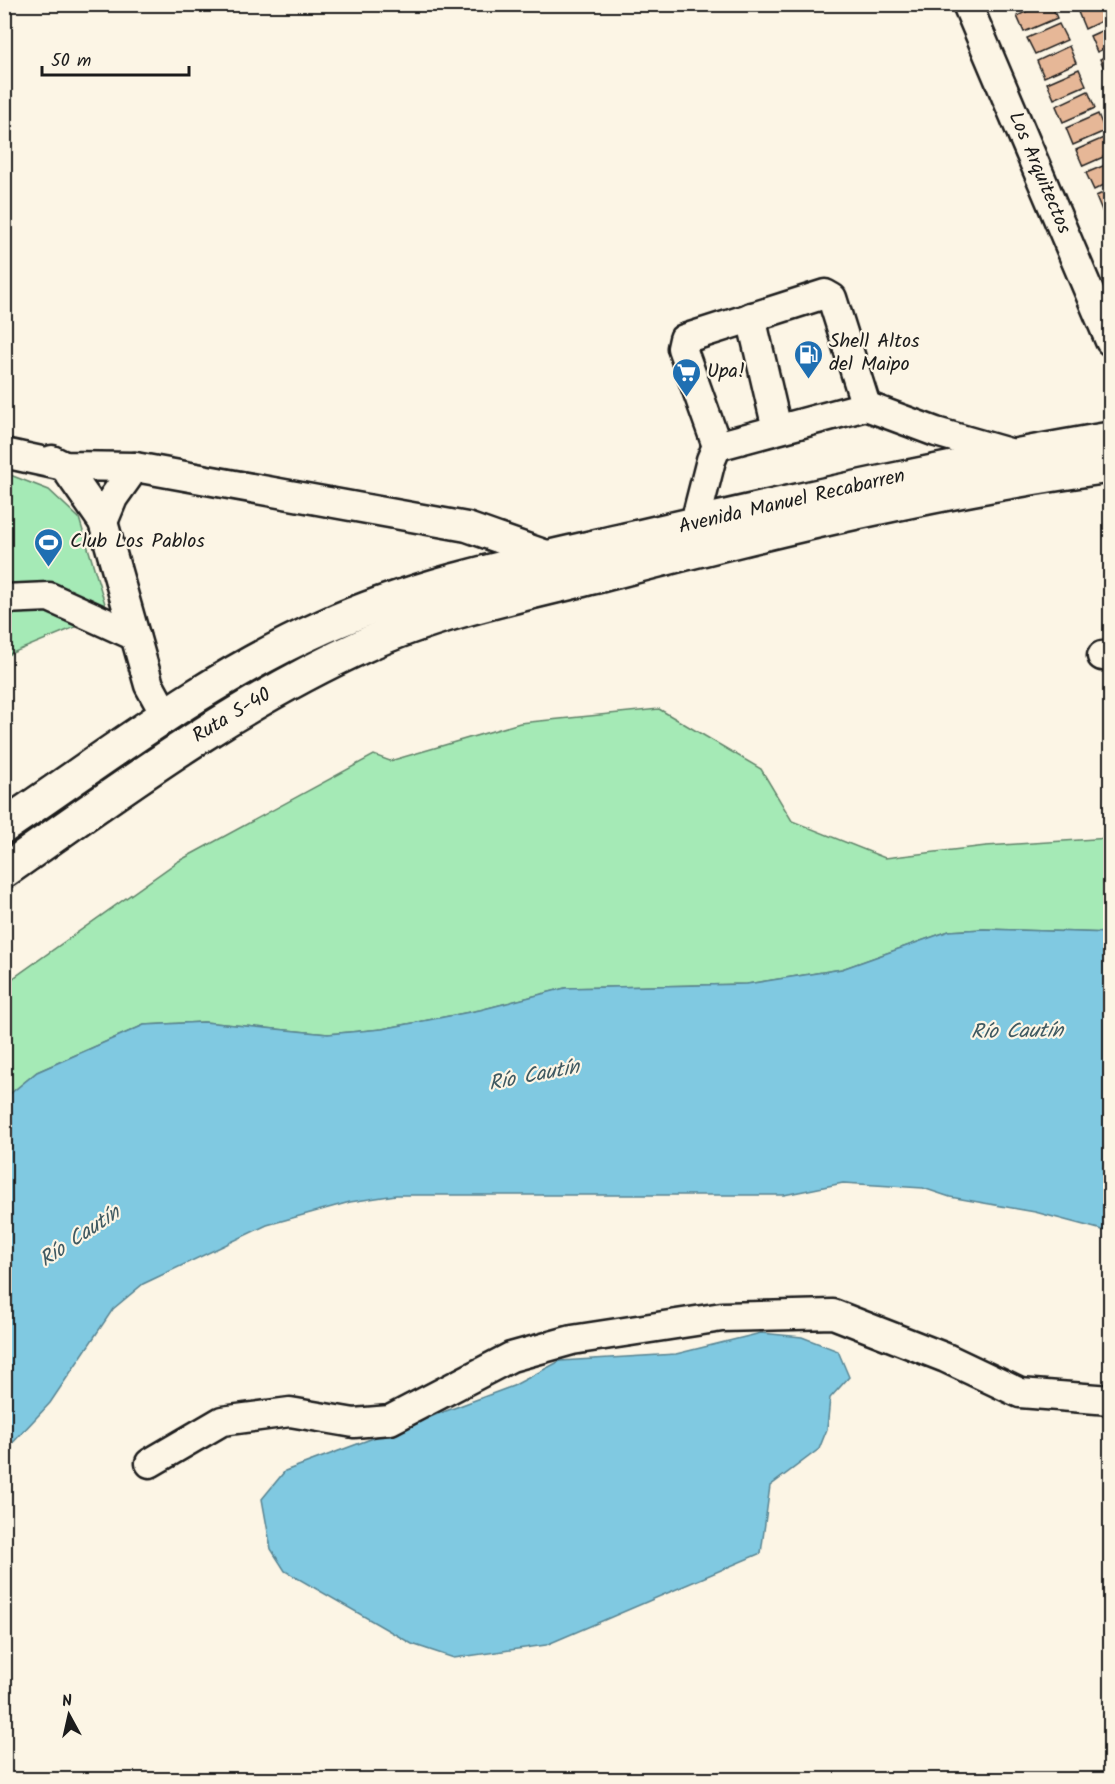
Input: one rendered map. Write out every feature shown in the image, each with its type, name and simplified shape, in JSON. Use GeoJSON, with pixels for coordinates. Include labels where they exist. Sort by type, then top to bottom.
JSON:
{"type":"FeatureCollection","features":[{"type":"Feature","properties":{"kind":"main road","name":"Avenida Manuel Recabarren"},"geometry":{"type":"LineString","coordinates":[[475,574],[1013,454],[1110,439]]}},
{"type":"Feature","properties":{"kind":"main road","name":"Avenida Manuel Recabarren"},"geometry":{"type":"LineString","coordinates":[[483,605],[790,526],[1048,474],[1110,466]]}},
{"type":"Feature","properties":{"kind":"main road","name":"Ruta S-40"},"geometry":{"type":"LineString","coordinates":[[4,826],[166,716],[243,668],[324,627],[413,592],[475,574]]}},
{"type":"Feature","properties":{"kind":"main road","name":"Ruta S-40"},"geometry":{"type":"LineString","coordinates":[[4,871],[186,745],[256,700],[366,645],[483,605]]}},
{"type":"Feature","properties":{"kind":"main road"},"geometry":{"type":"LineString","coordinates":[[166,716],[186,745]]}},
{"type":"Feature","properties":{"kind":"street","name":"Los Arquitectos"},"geometry":{"type":"LineString","coordinates":[[967,4],[1110,342]]}},
{"type":"Feature","properties":{"kind":"street"},"geometry":{"type":"LineString","coordinates":[[695,524],[711,460],[717,446],[682,348],[684,339],[828,295],[832,298],[866,406]]}},
{"type":"Feature","properties":{"kind":"street"},"geometry":{"type":"LineString","coordinates":[[751,317],[777,429]]}},
{"type":"Feature","properties":{"kind":"street"},"geometry":{"type":"LineString","coordinates":[[717,446],[866,406],[936,432],[1013,454]]}},
{"type":"Feature","properties":{"kind":"street"},"geometry":{"type":"LineString","coordinates":[[4,437],[64,466],[103,522],[149,685],[166,716]]}},
{"type":"Feature","properties":{"kind":"street"},"geometry":{"type":"LineString","coordinates":[[4,453],[64,466],[135,467],[467,527],[552,557]]}},
{"type":"Feature","properties":{"kind":"street"},"geometry":{"type":"LineString","coordinates":[[103,522],[113,498],[135,467]]}},
{"type":"Feature","properties":{"kind":"street"},"geometry":{"type":"LineString","coordinates":[[467,527],[479,552],[480,566],[475,574]]}},
{"type":"Feature","properties":{"kind":"street"},"geometry":{"type":"LineString","coordinates":[[4,599],[49,597],[135,636]]}},
{"type":"Feature","properties":{"kind":"street"},"geometry":{"type":"LineString","coordinates":[[150,1462],[222,1421],[290,1412],[354,1423],[390,1420],[511,1357],[572,1340],[722,1317],[833,1314],[946,1358],[1020,1393],[1110,1400]]}},
{"type":"Feature","properties":{"kind":"green space","name":"Club Los Pablos"},"geometry":{"type":"Polygon","coordinates":[[[5,473],[49,490],[79,518],[109,617],[80,625],[5,656],[5,473]]]}},
{"type":"Feature","properties":{"kind":"green space"},"geometry":{"type":"Polygon","coordinates":[[[659,709],[761,769],[792,821],[885,858],[986,846],[1110,838],[1110,933],[984,929],[949,931],[842,969],[747,984],[565,988],[480,1010],[382,1029],[328,1034],[204,1022],[144,1025],[37,1072],[5,1098],[5,984],[177,862],[374,755],[390,761],[520,723],[659,709]]]}},
{"type":"Feature","properties":{"kind":"water","name":"Río Cautín"},"geometry":{"type":"Polygon","coordinates":[[[984,929],[1110,933],[1110,1232],[1035,1212],[950,1197],[923,1188],[843,1183],[784,1195],[396,1195],[350,1202],[267,1225],[143,1284],[113,1309],[50,1403],[5,1451],[5,1098],[37,1072],[144,1025],[204,1022],[328,1034],[382,1029],[480,1010],[565,988],[747,984],[842,969],[949,931],[984,929]]]}},
{"type":"Feature","properties":{"kind":"water"},"geometry":{"type":"Polygon","coordinates":[[[761,1333],[802,1337],[838,1351],[849,1377],[830,1398],[827,1429],[819,1449],[770,1486],[761,1553],[546,1645],[454,1658],[412,1644],[285,1571],[271,1549],[262,1499],[285,1471],[513,1386],[560,1361],[676,1354],[761,1333]]]}},
{"type":"Feature","properties":{"kind":"building"},"geometry":{"type":"Polygon","coordinates":[[[1042,4],[1051,4],[1057,18],[1024,32],[1017,16],[1042,4]]]}},
{"type":"Feature","properties":{"kind":"building"},"geometry":{"type":"Polygon","coordinates":[[[1096,4],[1110,4],[1110,17],[1085,29],[1078,12],[1096,4]]]}},
{"type":"Feature","properties":{"kind":"building"},"geometry":{"type":"Polygon","coordinates":[[[1059,24],[1067,40],[1035,54],[1027,38],[1059,24]]]}},
{"type":"Feature","properties":{"kind":"building"},"geometry":{"type":"Polygon","coordinates":[[[1110,27],[1110,46],[1097,52],[1090,36],[1110,27]]]}},
{"type":"Feature","properties":{"kind":"building"},"geometry":{"type":"Polygon","coordinates":[[[1069,46],[1076,63],[1044,77],[1037,61],[1069,46]]]}},
{"type":"Feature","properties":{"kind":"building"},"geometry":{"type":"Polygon","coordinates":[[[1110,54],[1110,73],[1107,75],[1100,59],[1110,54]]]}},
{"type":"Feature","properties":{"kind":"building"},"geometry":{"type":"Polygon","coordinates":[[[1079,69],[1086,85],[1054,99],[1047,83],[1079,69]]]}},
{"type":"Feature","properties":{"kind":"building"},"geometry":{"type":"Polygon","coordinates":[[[1088,91],[1095,108],[1063,122],[1056,106],[1088,91]]]}},
{"type":"Feature","properties":{"kind":"building"},"geometry":{"type":"Polygon","coordinates":[[[1098,114],[1105,131],[1073,145],[1066,128],[1098,114]]]}},
{"type":"Feature","properties":{"kind":"building"},"geometry":{"type":"Polygon","coordinates":[[[1108,136],[1110,154],[1083,166],[1076,150],[1108,136]]]}},
{"type":"Feature","properties":{"kind":"building"},"geometry":{"type":"Polygon","coordinates":[[[1110,163],[1110,182],[1094,190],[1086,173],[1110,163]]]}},
{"type":"Feature","properties":{"kind":"building"},"geometry":{"type":"Polygon","coordinates":[[[1110,190],[1110,209],[1103,213],[1096,196],[1110,190]]]}},
{"type":"Feature","properties":{"kind":"place","name":"Shell Altos del Maipo"},"geometry":{"type":"Point","coordinates":[808,380]}},
{"type":"Feature","properties":{"kind":"place","name":"Upa!"},"geometry":{"type":"Point","coordinates":[686,398]}},
{"type":"Feature","properties":{"kind":"place","name":"Club Los Pablos"},"geometry":{"type":"Point","coordinates":[49,568]}}]}
